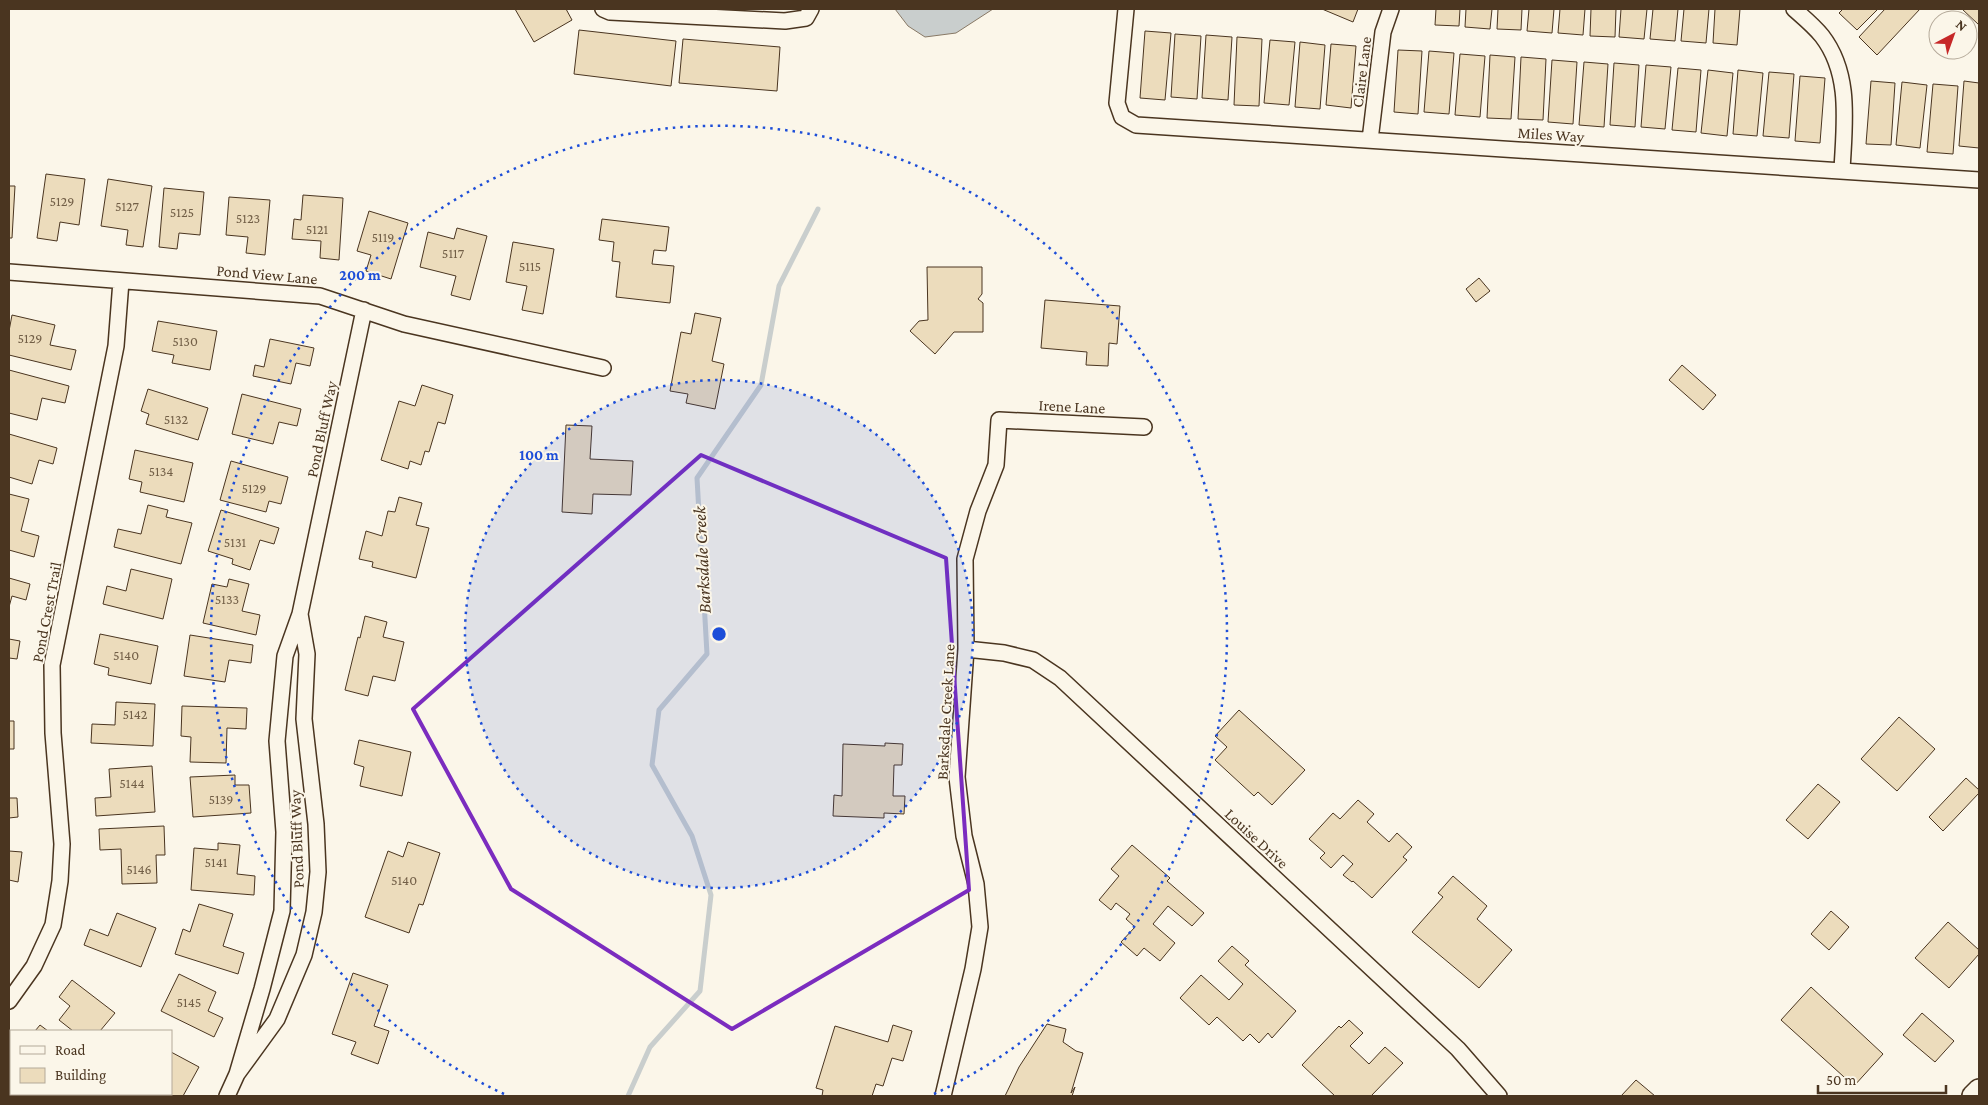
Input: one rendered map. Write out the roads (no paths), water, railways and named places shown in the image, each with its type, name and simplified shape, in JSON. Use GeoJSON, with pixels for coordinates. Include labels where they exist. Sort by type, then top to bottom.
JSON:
{"type":"FeatureCollection","features":[{"type":"Feature","properties":{"kind":"street"},"geometry":{"type":"LineString","coordinates":[[604,9],[610,12],[785,21],[808,13]]}},
{"type":"Feature","properties":{"kind":"street","name":"Miles Way"},"geometry":{"type":"LineString","coordinates":[[1126,9],[1117,103],[1122,117],[1136,125],[1979,180]]}},
{"type":"Feature","properties":{"kind":"street","name":"Claire Lane"},"geometry":{"type":"LineString","coordinates":[[1370,140],[1382,32],[1391,9]]}},
{"type":"Feature","properties":{"kind":"street"},"geometry":{"type":"LineString","coordinates":[[1794,9],[1822,35],[1839,65],[1844,89],[1842,171]]}},
{"type":"Feature","properties":{"kind":"street","name":"Pond View Lane"},"geometry":{"type":"LineString","coordinates":[[9,272],[320,296],[404,324],[604,368]]}},
{"type":"Feature","properties":{"kind":"street","name":"Pond Crest Trail"},"geometry":{"type":"LineString","coordinates":[[9,1002],[34,966],[53,926],[59,890],[62,844],[53,733],[52,666],[116,346],[121,281]]}},
{"type":"Feature","properties":{"kind":"street","name":"Pond Bluff Way"},"geometry":{"type":"LineString","coordinates":[[227,1096],[237,1074],[262,990],[282,911],[284,832],[277,741],[285,656],[300,614],[364,310]]}},
{"type":"Feature","properties":{"kind":"street","name":"Irene Lane"},"geometry":{"type":"LineString","coordinates":[[999,420],[1144,427]]}},
{"type":"Feature","properties":{"kind":"street","name":"Barksdale Creek Lane"},"geometry":{"type":"LineString","coordinates":[[943,1096],[973,969],[980,927],[976,884],[964,836],[957,777],[966,649],[965,559],[978,511],[996,465],[999,420]]}},
{"type":"Feature","properties":{"kind":"street","name":"Pond Bluff Way"},"geometry":{"type":"LineString","coordinates":[[237,1074],[277,1019],[304,955],[314,912],[318,872],[316,824],[304,720],[307,654],[300,614]]}},
{"type":"Feature","properties":{"kind":"street","name":"Louise Drive"},"geometry":{"type":"LineString","coordinates":[[966,649],[1004,652],[1033,660],[1060,678],[1458,1048],[1499,1096]]}},
{"type":"Feature","properties":{"kind":"street"},"geometry":{"type":"LineString","coordinates":[[1973,1096],[1979,1090]]}},
{"type":"Feature","properties":{"kind":"waterway","name":"Barksdale Creek"},"geometry":{"type":"LineString","coordinates":[[628,1096],[650,1047],[700,991],[711,895],[692,836],[652,765],[659,710],[707,654],[697,478],[761,385],[779,286],[818,209]]}}]}
